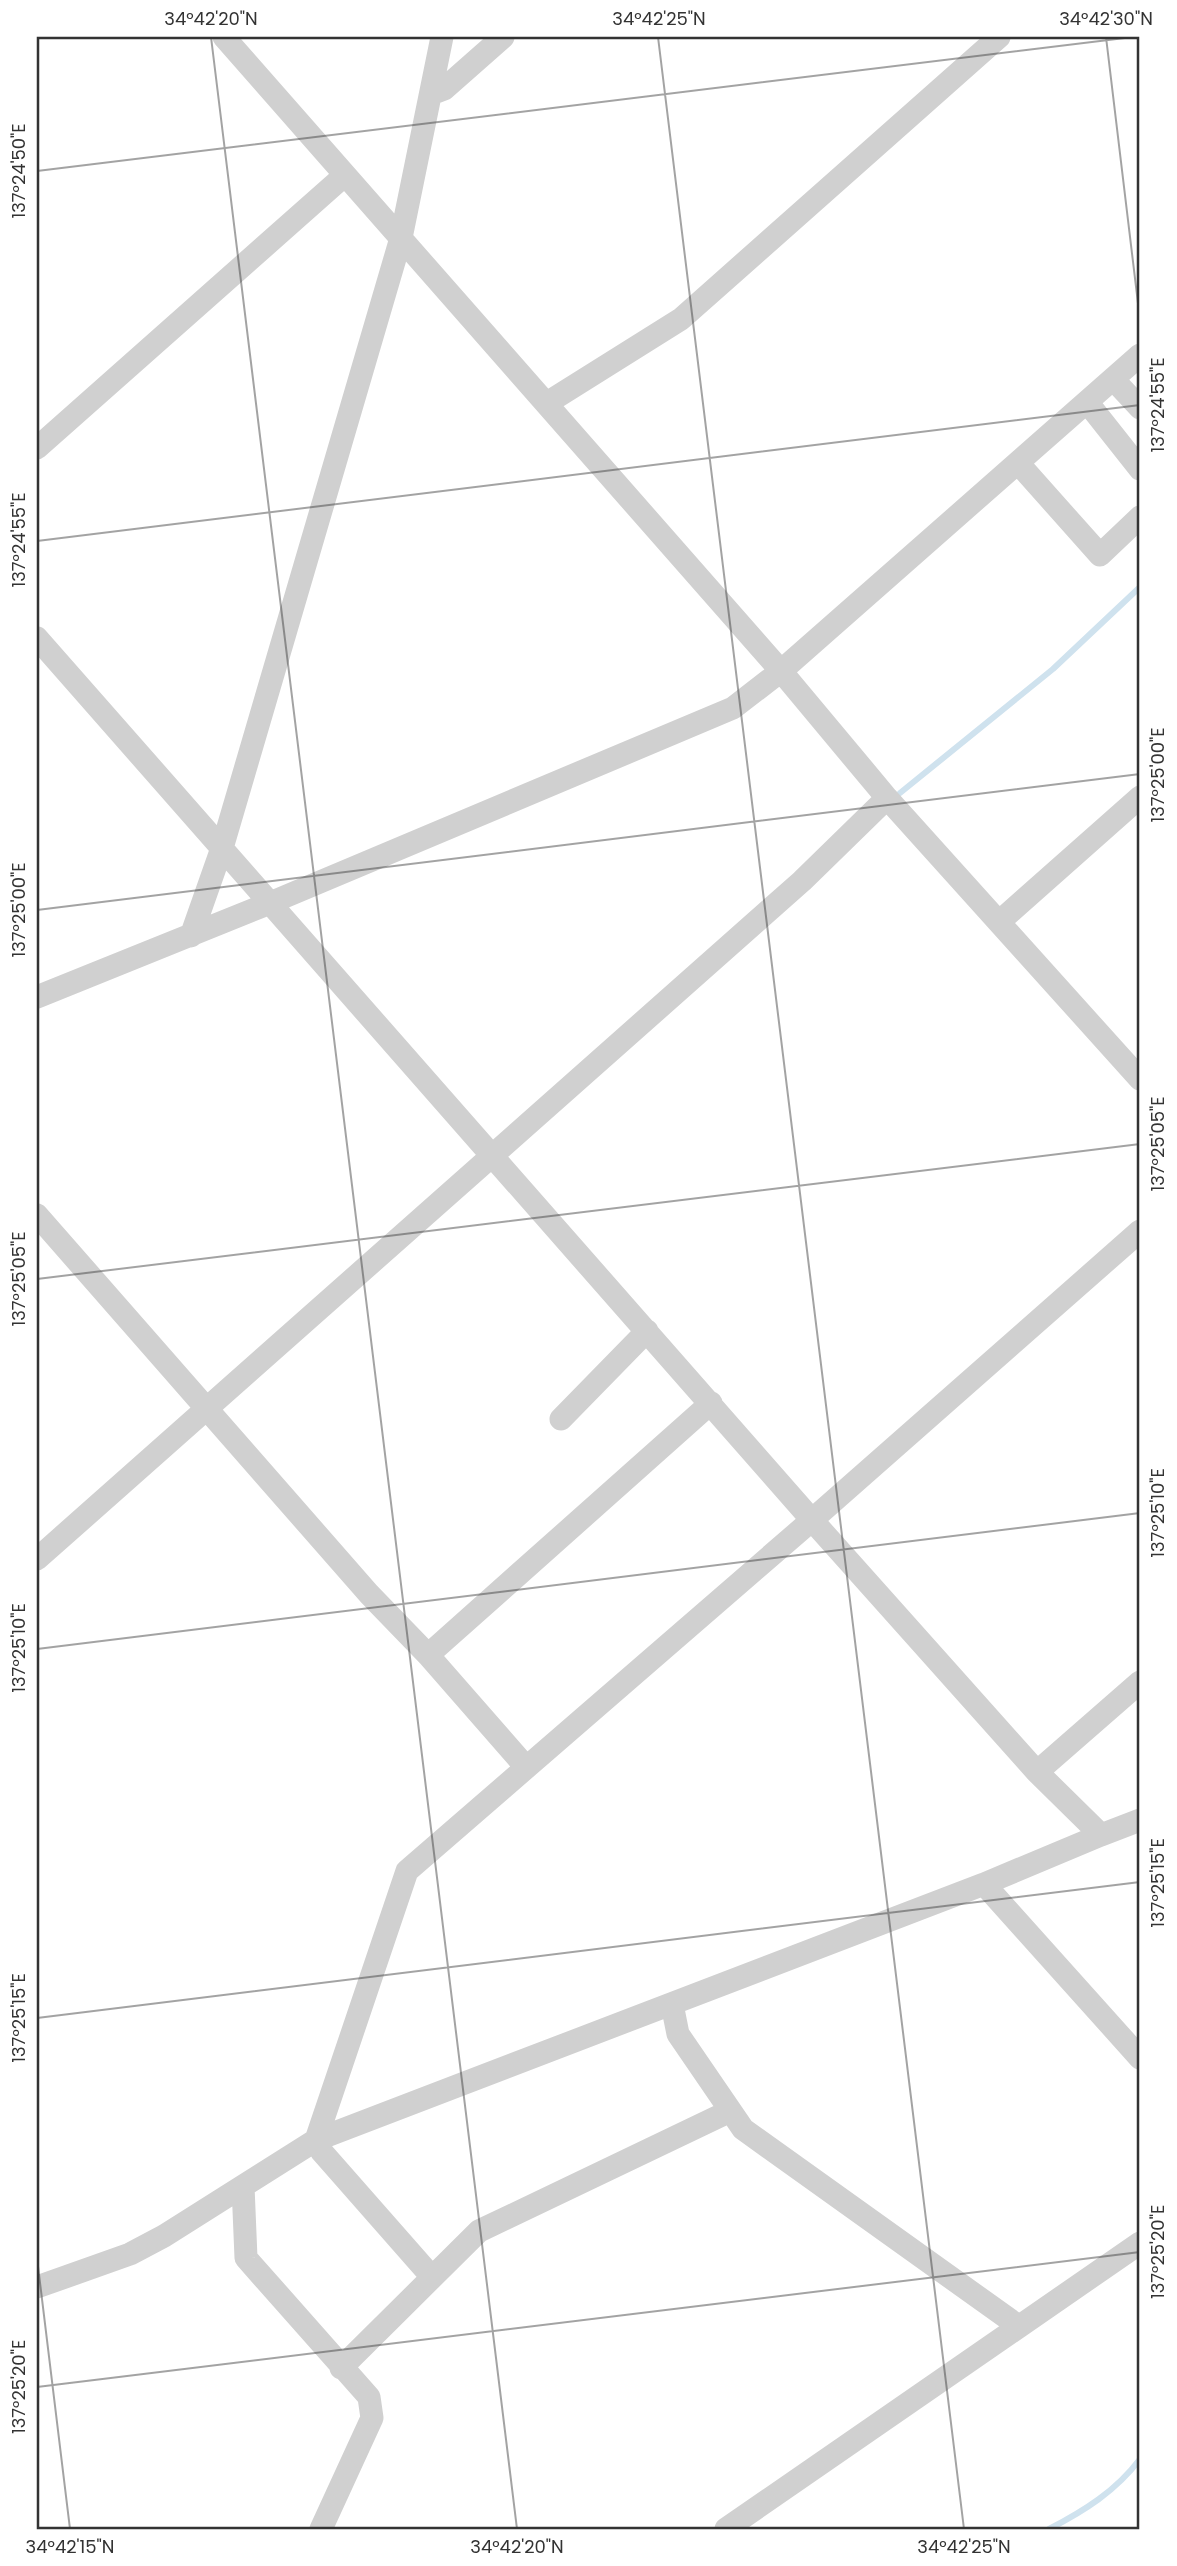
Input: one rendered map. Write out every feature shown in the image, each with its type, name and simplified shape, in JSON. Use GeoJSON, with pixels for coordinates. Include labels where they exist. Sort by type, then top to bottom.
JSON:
{"type":"FeatureCollection","features":[{"type":"Feature","properties":{"kind":"street"},"geometry":{"type":"LineString","coordinates":[[224,37],[781,671],[887,798],[1140,1079]]}},
{"type":"Feature","properties":{"kind":"street"},"geometry":{"type":"LineString","coordinates":[[191,936],[222,848],[401,238],[442,37]]}},
{"type":"Feature","properties":{"kind":"street"},"geometry":{"type":"LineString","coordinates":[[430,94],[444,89],[503,37]]}},
{"type":"Feature","properties":{"kind":"street"},"geometry":{"type":"LineString","coordinates":[[547,403],[681,318],[999,37]]}},
{"type":"Feature","properties":{"kind":"street"},"geometry":{"type":"LineString","coordinates":[[37,448],[345,175]]}},
{"type":"Feature","properties":{"kind":"street"},"geometry":{"type":"LineString","coordinates":[[37,997],[191,936],[733,708],[781,671],[1140,355]]}},
{"type":"Feature","properties":{"kind":"street"},"geometry":{"type":"LineString","coordinates":[[1113,379],[1140,408]]}},
{"type":"Feature","properties":{"kind":"street"},"geometry":{"type":"LineString","coordinates":[[1087,402],[1140,469]]}},
{"type":"Feature","properties":{"kind":"street"},"geometry":{"type":"LineString","coordinates":[[1018,463],[1100,555],[1140,517]]}},
{"type":"Feature","properties":{"kind":"street"},"geometry":{"type":"LineString","coordinates":[[37,638],[812,1520],[1037,1772],[1101,1835]]}},
{"type":"Feature","properties":{"kind":"street"},"geometry":{"type":"LineString","coordinates":[[1000,921],[1140,797]]}},
{"type":"Feature","properties":{"kind":"street"},"geometry":{"type":"LineString","coordinates":[[37,1559],[803,881],[887,798]]}},
{"type":"Feature","properties":{"kind":"street"},"geometry":{"type":"LineString","coordinates":[[37,1215],[369,1594],[428,1655],[526,1767]]}},
{"type":"Feature","properties":{"kind":"street"},"geometry":{"type":"LineString","coordinates":[[431,2276],[322,2152],[316,2140],[407,1871],[1140,1231]]}},
{"type":"Feature","properties":{"kind":"street"},"geometry":{"type":"LineString","coordinates":[[561,1419],[648,1331]]}},
{"type":"Feature","properties":{"kind":"street"},"geometry":{"type":"LineString","coordinates":[[428,1655],[711,1403]]}},
{"type":"Feature","properties":{"kind":"street"},"geometry":{"type":"LineString","coordinates":[[1037,1772],[1140,1682]]}},
{"type":"Feature","properties":{"kind":"street"},"geometry":{"type":"LineString","coordinates":[[37,2287],[130,2254],[164,2236],[316,2140],[984,1884],[1140,1820]]}},
{"type":"Feature","properties":{"kind":"street"},"geometry":{"type":"LineString","coordinates":[[984,1884],[1140,2058]]}},
{"type":"Feature","properties":{"kind":"street"},"geometry":{"type":"LineString","coordinates":[[672,2004],[678,2034],[743,2129],[1017,2325]]}},
{"type":"Feature","properties":{"kind":"street"},"geometry":{"type":"LineString","coordinates":[[341,2368],[479,2231],[730,2111]]}},
{"type":"Feature","properties":{"kind":"street"},"geometry":{"type":"LineString","coordinates":[[243,2186],[246,2258],[369,2397],[372,2418],[321,2529]]}},
{"type":"Feature","properties":{"kind":"street"},"geometry":{"type":"LineString","coordinates":[[726,2529],[1017,2325],[1140,2243]]}},
{"type":"Feature","properties":{"kind":"waterway"},"geometry":{"type":"LineString","coordinates":[[900,793],[1053,669],[1140,587]]}},
{"type":"Feature","properties":{"kind":"waterway"},"geometry":{"type":"LineString","coordinates":[[1049,2529],[1099,2499],[1121,2481],[1140,2459]]}}]}
